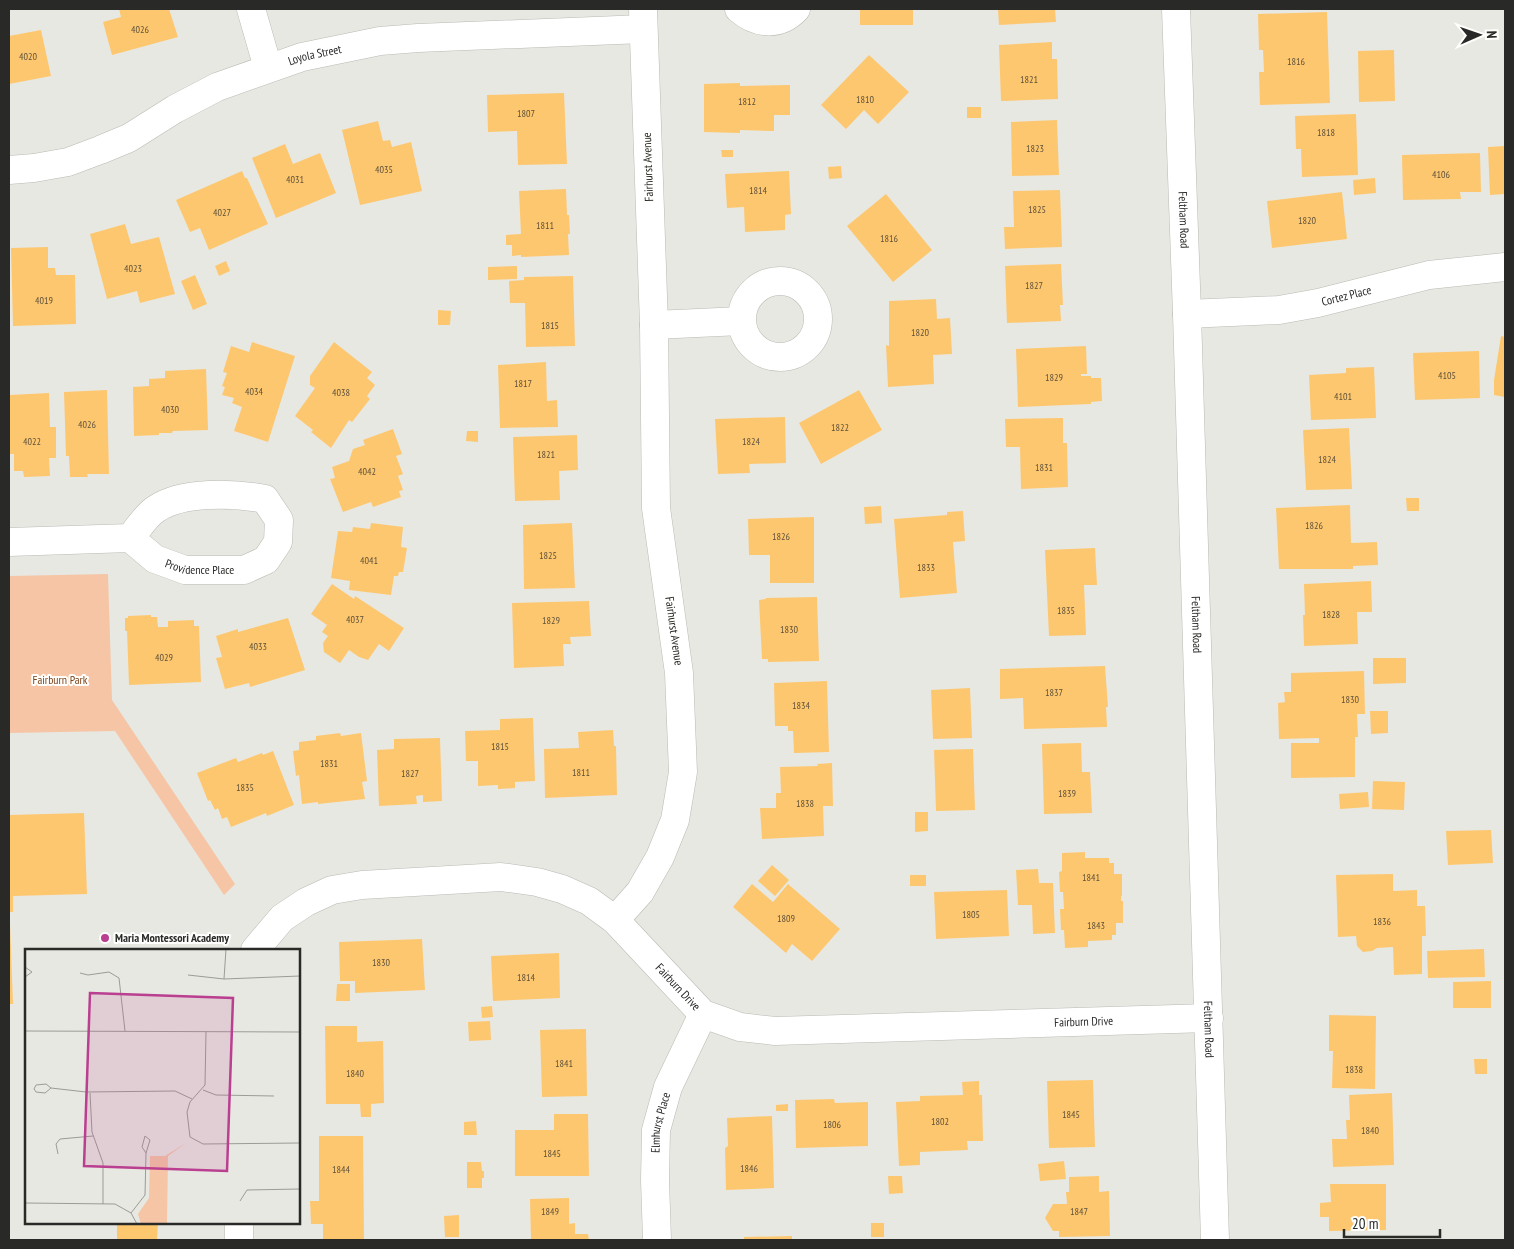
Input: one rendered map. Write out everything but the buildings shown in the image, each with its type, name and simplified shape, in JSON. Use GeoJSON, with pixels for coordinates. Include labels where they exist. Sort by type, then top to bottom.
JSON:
{"type":"FeatureCollection","features":[{"type":"Feature","properties":{"kind":"street"},"geometry":{"type":"LineString","coordinates":[[251,9],[268,68]]}},
{"type":"Feature","properties":{"kind":"street"},"geometry":{"type":"LineString","coordinates":[[739,9],[758,21],[770,22],[782,19],[796,9]]}},
{"type":"Feature","properties":{"kind":"street","name":"Feltham Road"},"geometry":{"type":"LineString","coordinates":[[1176,9],[1188,314],[1215,1240]]}},
{"type":"Feature","properties":{"kind":"street","name":"Loyola Street"},"geometry":{"type":"LineString","coordinates":[[9,170],[68,162],[100,150],[129,138],[175,109],[217,87],[302,56],[380,41],[643,19]]}},
{"type":"Feature","properties":{"kind":"street","name":"Fairhurst Avenue"},"geometry":{"type":"LineString","coordinates":[[615,920],[640,892],[660,858],[675,820],[683,772],[679,673],[656,508],[654,325],[643,19]]}},
{"type":"Feature","properties":{"kind":"street","name":"Cortez Place"},"geometry":{"type":"LineString","coordinates":[[1188,314],[1279,310],[1318,303],[1429,275],[1505,267]]}},
{"type":"Feature","properties":{"kind":"street"},"geometry":{"type":"LineString","coordinates":[[654,325],[741,321]]}},
{"type":"Feature","properties":{"kind":"street","name":"Providence Place"},"geometry":{"type":"LineString","coordinates":[[243,495],[264,499],[279,520],[278,542],[266,560],[244,570],[185,570],[155,559],[130,538],[156,509],[185,497],[243,495]]}},
{"type":"Feature","properties":{"kind":"street"},"geometry":{"type":"LineString","coordinates":[[9,542],[130,538]]}},
{"type":"Feature","properties":{"kind":"street","name":"Fairburn Drive"},"geometry":{"type":"LineString","coordinates":[[256,949],[282,918],[306,902],[332,890],[362,884],[501,877],[562,889],[589,901],[615,920],[703,1014],[740,1027],[775,1031],[1209,1018]]}},
{"type":"Feature","properties":{"kind":"street","name":"Elmhurst Place"},"geometry":{"type":"LineString","coordinates":[[657,1240],[656,1130],[668,1087],[703,1014]]}},
{"type":"Feature","properties":{"kind":"street"},"geometry":{"type":"LineString","coordinates":[[238,1224],[239,1240]]}},
{"type":"Feature","properties":{"kind":"green space","name":"Fairburn Park"},"geometry":{"type":"Polygon","coordinates":[[[108,574],[112,700],[235,884],[224,895],[115,731],[9,733],[9,576],[108,574]]]}},
{"type":"Feature","properties":{"kind":"place","name":"Maria Montessori Academy"},"geometry":{"type":"Point","coordinates":[105,938]}}]}
